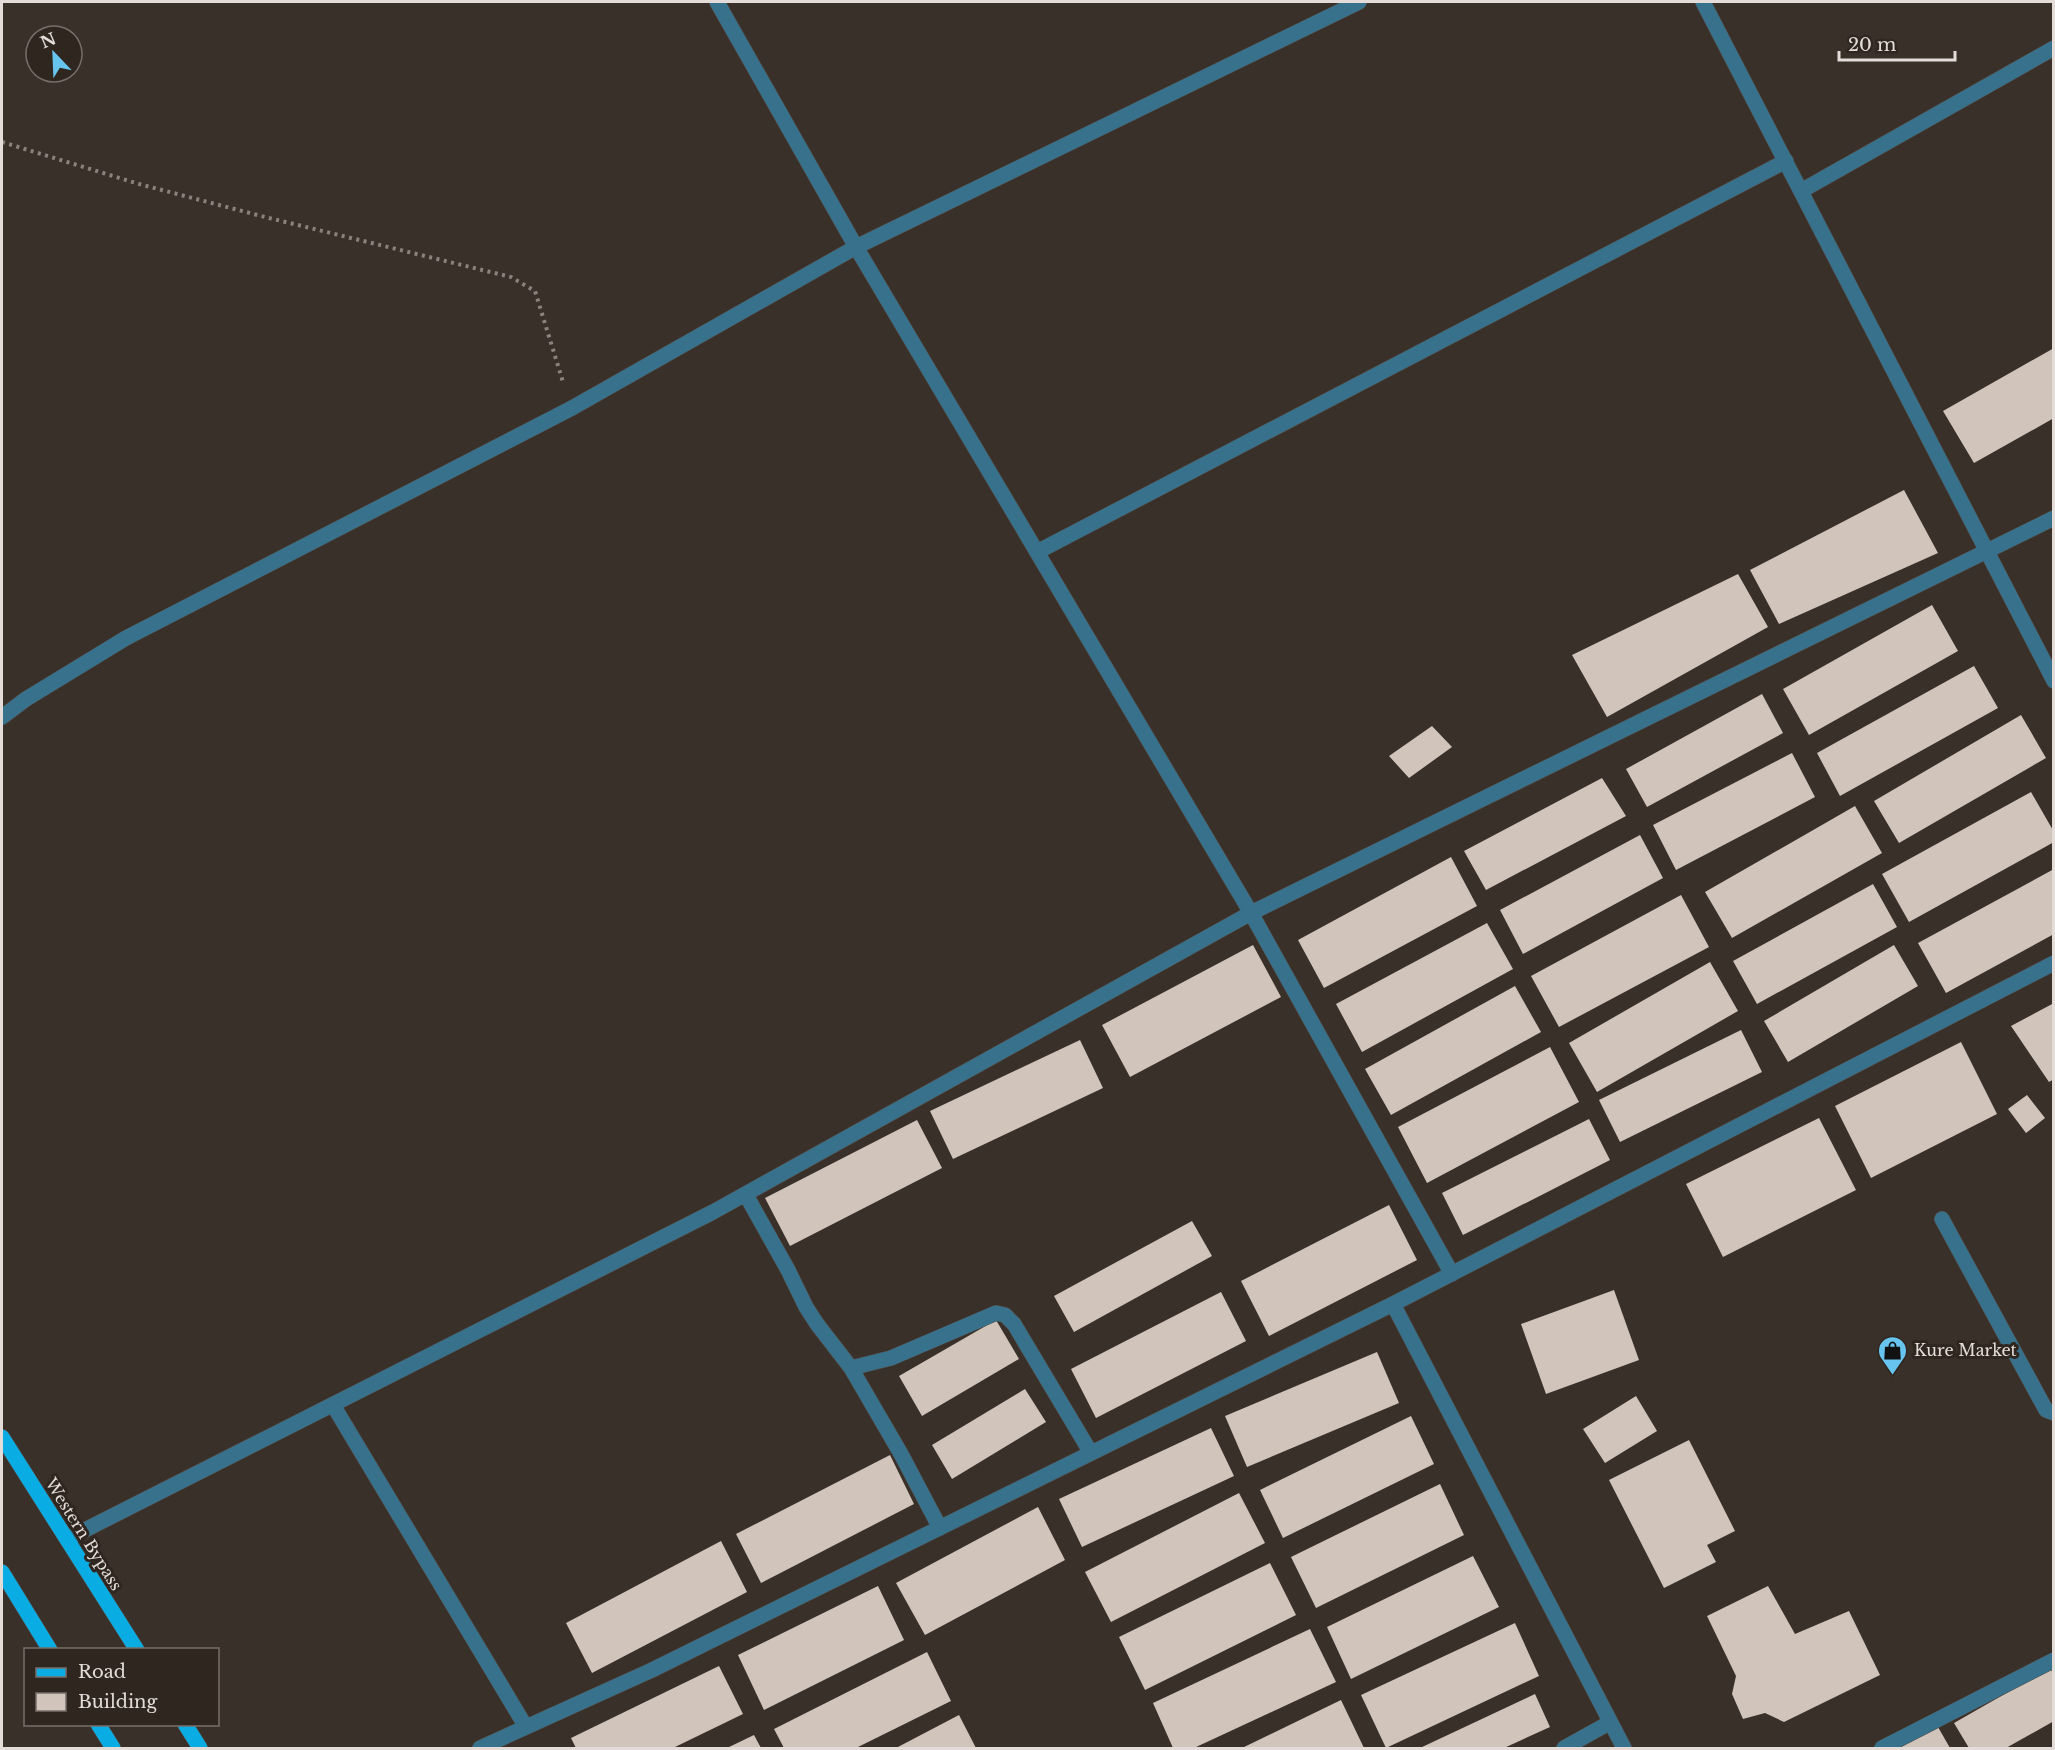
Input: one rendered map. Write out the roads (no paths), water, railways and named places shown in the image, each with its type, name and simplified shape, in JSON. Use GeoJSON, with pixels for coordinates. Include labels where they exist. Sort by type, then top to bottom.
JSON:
{"type":"FeatureCollection","features":[{"type":"Feature","properties":{"kind":"main road","name":"Western Bypass"},"geometry":{"type":"LineString","coordinates":[[2,1437],[136,1648]]}},
{"type":"Feature","properties":{"kind":"main road"},"geometry":{"type":"LineString","coordinates":[[2,1572],[49,1648]]}},
{"type":"Feature","properties":{"kind":"main road"},"geometry":{"type":"LineString","coordinates":[[99,1726],[113,1749]]}},
{"type":"Feature","properties":{"kind":"main road"},"geometry":{"type":"LineString","coordinates":[[186,1726],[200,1749]]}},
{"type":"Feature","properties":{"kind":"street"},"geometry":{"type":"LineString","coordinates":[[717,2],[856,247],[1251,913],[1452,1274]]}},
{"type":"Feature","properties":{"kind":"street"},"geometry":{"type":"LineString","coordinates":[[2,717],[26,699],[126,638],[572,408],[856,247],[1359,2]]}},
{"type":"Feature","properties":{"kind":"street"},"geometry":{"type":"LineString","coordinates":[[1703,2],[2054,681]]}},
{"type":"Feature","properties":{"kind":"street"},"geometry":{"type":"LineString","coordinates":[[1801,191],[2054,48]]}},
{"type":"Feature","properties":{"kind":"street"},"geometry":{"type":"LineString","coordinates":[[1037,552],[1786,161]]}},
{"type":"Feature","properties":{"kind":"street"},"geometry":{"type":"LineString","coordinates":[[67,1539],[746,1195],[1251,913],[2054,518]]}},
{"type":"Feature","properties":{"kind":"street"},"geometry":{"type":"LineString","coordinates":[[480,1749],[652,1670],[1393,1304],[2054,963]]}},
{"type":"Feature","properties":{"kind":"street"},"geometry":{"type":"LineString","coordinates":[[746,1195],[806,1307],[851,1368],[901,1454],[940,1528]]}},
{"type":"Feature","properties":{"kind":"street"},"geometry":{"type":"LineString","coordinates":[[1942,1218],[2046,1410],[2054,1413]]}},
{"type":"Feature","properties":{"kind":"street"},"geometry":{"type":"LineString","coordinates":[[1393,1304],[1624,1749]]}},
{"type":"Feature","properties":{"kind":"street"},"geometry":{"type":"LineString","coordinates":[[851,1368],[891,1358],[996,1313],[1005,1315],[1014,1324],[1091,1453]]}},
{"type":"Feature","properties":{"kind":"street"},"geometry":{"type":"LineString","coordinates":[[333,1405],[526,1727]]}},
{"type":"Feature","properties":{"kind":"street"},"geometry":{"type":"LineString","coordinates":[[1882,1749],[2054,1660]]}},
{"type":"Feature","properties":{"kind":"street"},"geometry":{"type":"LineString","coordinates":[[1564,1749],[1609,1723]]}},
{"type":"Feature","properties":{"kind":"place","name":"Kure Market"},"geometry":{"type":"Point","coordinates":[1893,1376]}}]}
